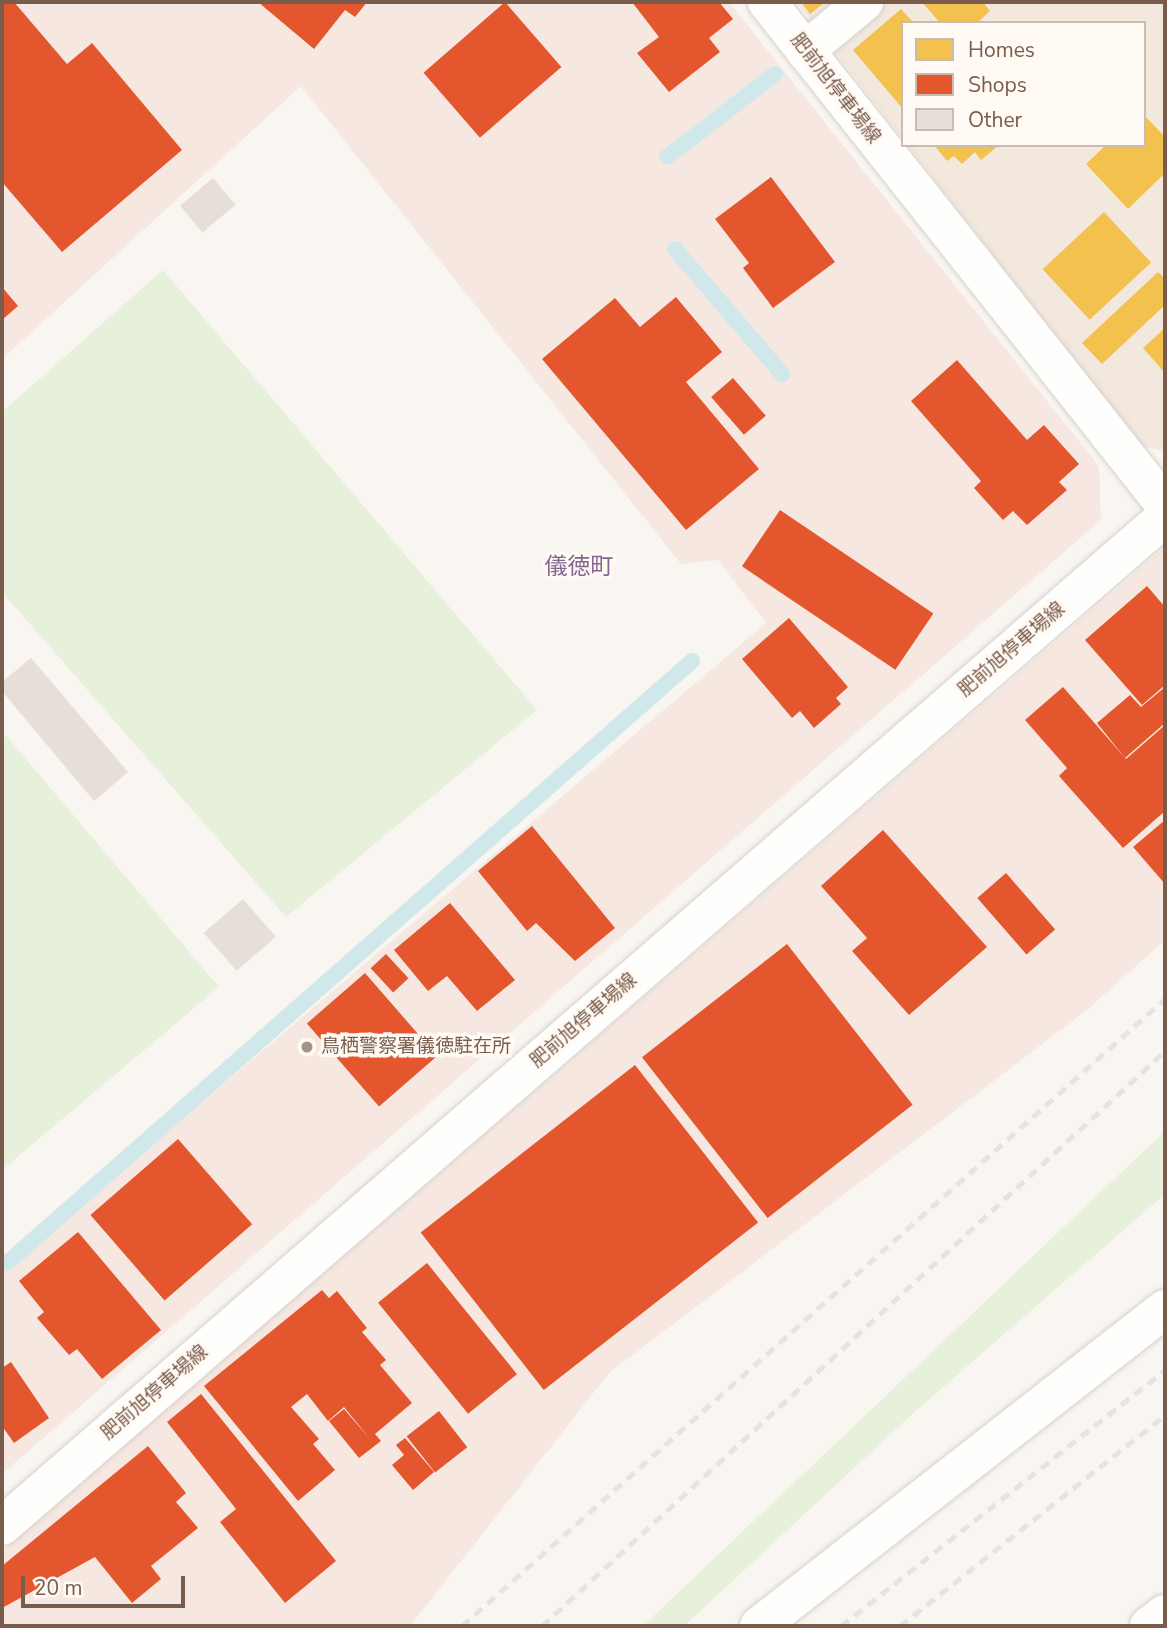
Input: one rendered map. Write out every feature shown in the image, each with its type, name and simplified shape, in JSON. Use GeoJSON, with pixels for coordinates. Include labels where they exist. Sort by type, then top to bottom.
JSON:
{"type":"FeatureCollection","features":[{"type":"Feature","properties":{"kind":"main road","name":"肥前旭停車場線"},"geometry":{"type":"LineString","coordinates":[[767,2],[1165,505]]}},
{"type":"Feature","properties":{"kind":"main road"},"geometry":{"type":"LineString","coordinates":[[804,51],[864,2]]}},
{"type":"Feature","properties":{"kind":"main road","name":"肥前旭停車場線"},"geometry":{"type":"LineString","coordinates":[[2,1526],[1165,517]]}},
{"type":"Feature","properties":{"kind":"main road"},"geometry":{"type":"LineString","coordinates":[[759,1626],[1165,1309]]}},
{"type":"Feature","properties":{"kind":"main road"},"geometry":{"type":"LineString","coordinates":[[1149,1626],[1165,1614]]}},
{"type":"Feature","properties":{"kind":"shaded area"},"geometry":{"type":"Polygon","coordinates":[[[2,2],[729,2],[1099,466],[1101,520],[2,1474],[2,1272],[766,623],[718,560],[681,564],[301,86],[2,359],[2,2]]]}},
{"type":"Feature","properties":{"kind":"shaded area"},"geometry":{"type":"Polygon","coordinates":[[[797,2],[1165,2],[1165,452],[1138,444],[910,147],[1146,147],[1146,21],[901,21],[901,136],[797,2]]]}},
{"type":"Feature","properties":{"kind":"shaded area"},"geometry":{"type":"Polygon","coordinates":[[[1165,547],[1165,940],[1087,1010],[609,1373],[410,1626],[2,1626],[2,1551],[1165,547]]]}},
{"type":"Feature","properties":{"kind":"green space"},"geometry":{"type":"Polygon","coordinates":[[[163,270],[537,710],[286,917],[2,592],[2,412],[163,270]]]}},
{"type":"Feature","properties":{"kind":"green space"},"geometry":{"type":"Polygon","coordinates":[[[2,731],[219,987],[2,1170],[2,731]]]}},
{"type":"Feature","properties":{"kind":"green space"},"geometry":{"type":"Polygon","coordinates":[[[1165,1131],[1165,1194],[910,1416],[684,1626],[643,1626],[1165,1131]]]}},
{"type":"Feature","properties":{"kind":"building: Homes"},"geometry":{"type":"Polygon","coordinates":[[[801,2],[825,2],[810,14],[801,2]]]}},
{"type":"Feature","properties":{"kind":"building: Homes"},"geometry":{"type":"Polygon","coordinates":[[[922,2],[983,2],[990,11],[979,21],[938,21],[922,2]]]}},
{"type":"Feature","properties":{"kind":"building: Homes"},"geometry":{"type":"Polygon","coordinates":[[[901,9],[912,21],[901,21],[901,107],[853,50],[901,9]]]}},
{"type":"Feature","properties":{"kind":"building: Homes"},"geometry":{"type":"Polygon","coordinates":[[[1146,117],[1165,137],[1165,173],[1128,209],[1086,164],[1104,147],[1146,147],[1146,117]]]}},
{"type":"Feature","properties":{"kind":"building: Homes"},"geometry":{"type":"Polygon","coordinates":[[[936,147],[997,147],[981,160],[975,152],[962,164],[954,156],[947,161],[936,147]]]}},
{"type":"Feature","properties":{"kind":"building: Homes"},"geometry":{"type":"Polygon","coordinates":[[[1104,212],[1151,262],[1090,320],[1043,269],[1104,212]]]}},
{"type":"Feature","properties":{"kind":"building: Homes"},"geometry":{"type":"Polygon","coordinates":[[[1158,272],[1165,279],[1165,305],[1102,364],[1082,343],[1158,272]]]}},
{"type":"Feature","properties":{"kind":"building: Homes"},"geometry":{"type":"Polygon","coordinates":[[[1165,328],[1165,373],[1143,348],[1165,328]]]}},
{"type":"Feature","properties":{"kind":"building: Shops"},"geometry":{"type":"Polygon","coordinates":[[[2,2],[14,2],[67,64],[92,43],[182,150],[62,252],[2,182],[2,2]]]}},
{"type":"Feature","properties":{"kind":"building: Shops"},"geometry":{"type":"Polygon","coordinates":[[[258,2],[367,2],[355,17],[345,10],[314,49],[258,2]]]}},
{"type":"Feature","properties":{"kind":"building: Shops"},"geometry":{"type":"Polygon","coordinates":[[[505,2],[561,67],[480,138],[423,73],[505,2]]]}},
{"type":"Feature","properties":{"kind":"building: Shops"},"geometry":{"type":"Polygon","coordinates":[[[632,2],[719,2],[733,19],[709,38],[720,52],[669,92],[637,53],[659,37],[632,2]]]}},
{"type":"Feature","properties":{"kind":"building: Shops"},"geometry":{"type":"Polygon","coordinates":[[[771,177],[835,262],[773,308],[743,268],[749,263],[715,219],[771,177]]]}},
{"type":"Feature","properties":{"kind":"building: Shops"},"geometry":{"type":"Polygon","coordinates":[[[2,287],[18,306],[2,320],[2,287]]]}},
{"type":"Feature","properties":{"kind":"building: Shops"},"geometry":{"type":"Polygon","coordinates":[[[676,297],[722,352],[686,382],[759,469],[686,530],[542,359],[615,298],[640,327],[676,297]]]}},
{"type":"Feature","properties":{"kind":"building: Shops"},"geometry":{"type":"Polygon","coordinates":[[[957,360],[1027,440],[1044,425],[1079,464],[1059,482],[1067,490],[1027,525],[1013,511],[1003,520],[974,488],[981,481],[911,401],[957,360]]]}},
{"type":"Feature","properties":{"kind":"building: Shops"},"geometry":{"type":"Polygon","coordinates":[[[733,378],[766,416],[744,435],[711,397],[733,378]]]}},
{"type":"Feature","properties":{"kind":"building: Shops"},"geometry":{"type":"Polygon","coordinates":[[[780,510],[933,613],[895,670],[742,566],[780,510]]]}},
{"type":"Feature","properties":{"kind":"building: Shops"},"geometry":{"type":"Polygon","coordinates":[[[1147,586],[1165,607],[1165,685],[1142,705],[1085,640],[1147,586]]]}},
{"type":"Feature","properties":{"kind":"building: Shops"},"geometry":{"type":"Polygon","coordinates":[[[789,618],[848,687],[836,698],[841,704],[814,728],[800,711],[792,718],[742,659],[789,618]]]}},
{"type":"Feature","properties":{"kind":"building: Shops"},"geometry":{"type":"Polygon","coordinates":[[[1063,687],[1126,759],[1165,725],[1165,811],[1123,848],[1059,776],[1067,768],[1025,720],[1063,687]]]}},
{"type":"Feature","properties":{"kind":"building: Shops"},"geometry":{"type":"Polygon","coordinates":[[[1165,687],[1165,723],[1125,758],[1097,723],[1130,695],[1141,707],[1165,687]]]}},
{"type":"Feature","properties":{"kind":"building: Shops"},"geometry":{"type":"Polygon","coordinates":[[[1165,820],[1165,884],[1133,847],[1165,820]]]}},
{"type":"Feature","properties":{"kind":"building: Shops"},"geometry":{"type":"Polygon","coordinates":[[[532,826],[615,928],[575,961],[536,923],[527,931],[478,871],[532,826]]]}},
{"type":"Feature","properties":{"kind":"building: Shops"},"geometry":{"type":"Polygon","coordinates":[[[883,830],[987,947],[909,1015],[852,951],[867,938],[821,886],[883,830]]]}},
{"type":"Feature","properties":{"kind":"building: Shops"},"geometry":{"type":"Polygon","coordinates":[[[1006,873],[1055,930],[1027,955],[977,898],[1006,873]]]}},
{"type":"Feature","properties":{"kind":"building: Shops"},"geometry":{"type":"Polygon","coordinates":[[[450,903],[515,980],[477,1011],[447,976],[428,991],[394,950],[450,903]]]}},
{"type":"Feature","properties":{"kind":"building: Shops"},"geometry":{"type":"Polygon","coordinates":[[[787,944],[913,1105],[768,1218],[642,1057],[787,944]]]}},
{"type":"Feature","properties":{"kind":"building: Shops"},"geometry":{"type":"Polygon","coordinates":[[[386,954],[409,978],[393,992],[371,968],[386,954]]]}},
{"type":"Feature","properties":{"kind":"building: Shops"},"geometry":{"type":"Polygon","coordinates":[[[365,973],[437,1056],[379,1107],[307,1024],[365,973]]]}},
{"type":"Feature","properties":{"kind":"building: Shops"},"geometry":{"type":"Polygon","coordinates":[[[635,1065],[758,1223],[544,1390],[421,1232],[635,1065]]]}},
{"type":"Feature","properties":{"kind":"building: Shops"},"geometry":{"type":"Polygon","coordinates":[[[178,1139],[252,1224],[165,1300],[90,1215],[178,1139]]]}},
{"type":"Feature","properties":{"kind":"building: Shops"},"geometry":{"type":"Polygon","coordinates":[[[78,1232],[161,1330],[102,1379],[77,1349],[69,1355],[37,1318],[44,1312],[19,1281],[78,1232]]]}},
{"type":"Feature","properties":{"kind":"building: Shops"},"geometry":{"type":"Polygon","coordinates":[[[427,1263],[517,1374],[468,1414],[378,1303],[427,1263]]]}},
{"type":"Feature","properties":{"kind":"building: Shops"},"geometry":{"type":"Polygon","coordinates":[[[322,1290],[329,1298],[337,1291],[367,1328],[362,1332],[386,1360],[380,1365],[412,1403],[375,1434],[381,1441],[359,1458],[329,1421],[344,1409],[370,1439],[344,1407],[328,1421],[307,1394],[291,1407],[319,1439],[313,1444],[335,1470],[298,1501],[204,1386],[322,1290]]]}},
{"type":"Feature","properties":{"kind":"building: Shops"},"geometry":{"type":"Polygon","coordinates":[[[11,1362],[49,1418],[14,1443],[2,1426],[2,1368],[11,1362]]]}},
{"type":"Feature","properties":{"kind":"building: Shops"},"geometry":{"type":"Polygon","coordinates":[[[201,1394],[336,1561],[285,1603],[220,1522],[236,1509],[167,1422],[201,1394]]]}},
{"type":"Feature","properties":{"kind":"building: Shops"},"geometry":{"type":"Polygon","coordinates":[[[439,1411],[467,1447],[435,1472],[407,1436],[439,1411]]]}},
{"type":"Feature","properties":{"kind":"building: Shops"},"geometry":{"type":"Polygon","coordinates":[[[405,1438],[434,1472],[413,1490],[392,1465],[404,1455],[396,1445],[405,1438]]]}},
{"type":"Feature","properties":{"kind":"building: Shops"},"geometry":{"type":"Polygon","coordinates":[[[148,1446],[186,1493],[176,1502],[198,1528],[151,1566],[161,1579],[132,1603],[95,1557],[2,1608],[2,1566],[148,1446]]]}},
{"type":"Feature","properties":{"kind":"building: Other"},"geometry":{"type":"Polygon","coordinates":[[[213,178],[235,205],[203,232],[180,206],[213,178]]]}},
{"type":"Feature","properties":{"kind":"building: Other"},"geometry":{"type":"Polygon","coordinates":[[[31,658],[128,772],[94,801],[2,691],[2,682],[31,658]]]}},
{"type":"Feature","properties":{"kind":"building: Other"},"geometry":{"type":"Polygon","coordinates":[[[243,899],[276,937],[237,971],[204,933],[243,899]]]}},
{"type":"Feature","properties":{"kind":"waterway"},"geometry":{"type":"LineString","coordinates":[[667,157],[775,74]]}},
{"type":"Feature","properties":{"kind":"waterway"},"geometry":{"type":"LineString","coordinates":[[675,249],[782,374]]}},
{"type":"Feature","properties":{"kind":"waterway"},"geometry":{"type":"LineString","coordinates":[[7,1263],[692,661]]}},
{"type":"Feature","properties":{"kind":"railway"},"geometry":{"type":"LineString","coordinates":[[462,1626],[1165,999]]}},
{"type":"Feature","properties":{"kind":"railway"},"geometry":{"type":"LineString","coordinates":[[542,1626],[1165,1051]]}},
{"type":"Feature","properties":{"kind":"railway"},"geometry":{"type":"LineString","coordinates":[[841,1626],[1165,1370]]}},
{"type":"Feature","properties":{"kind":"railway"},"geometry":{"type":"LineString","coordinates":[[900,1626],[1165,1415]]}},
{"type":"Feature","properties":{"kind":"place","name":"鳥栖警察署儀徳駐在所"},"geometry":{"type":"Point","coordinates":[307,1047]}},
{"type":"Feature","properties":{"kind":"district","name":"儀徳町"},"geometry":{"type":"Point","coordinates":[579,567]}}]}
